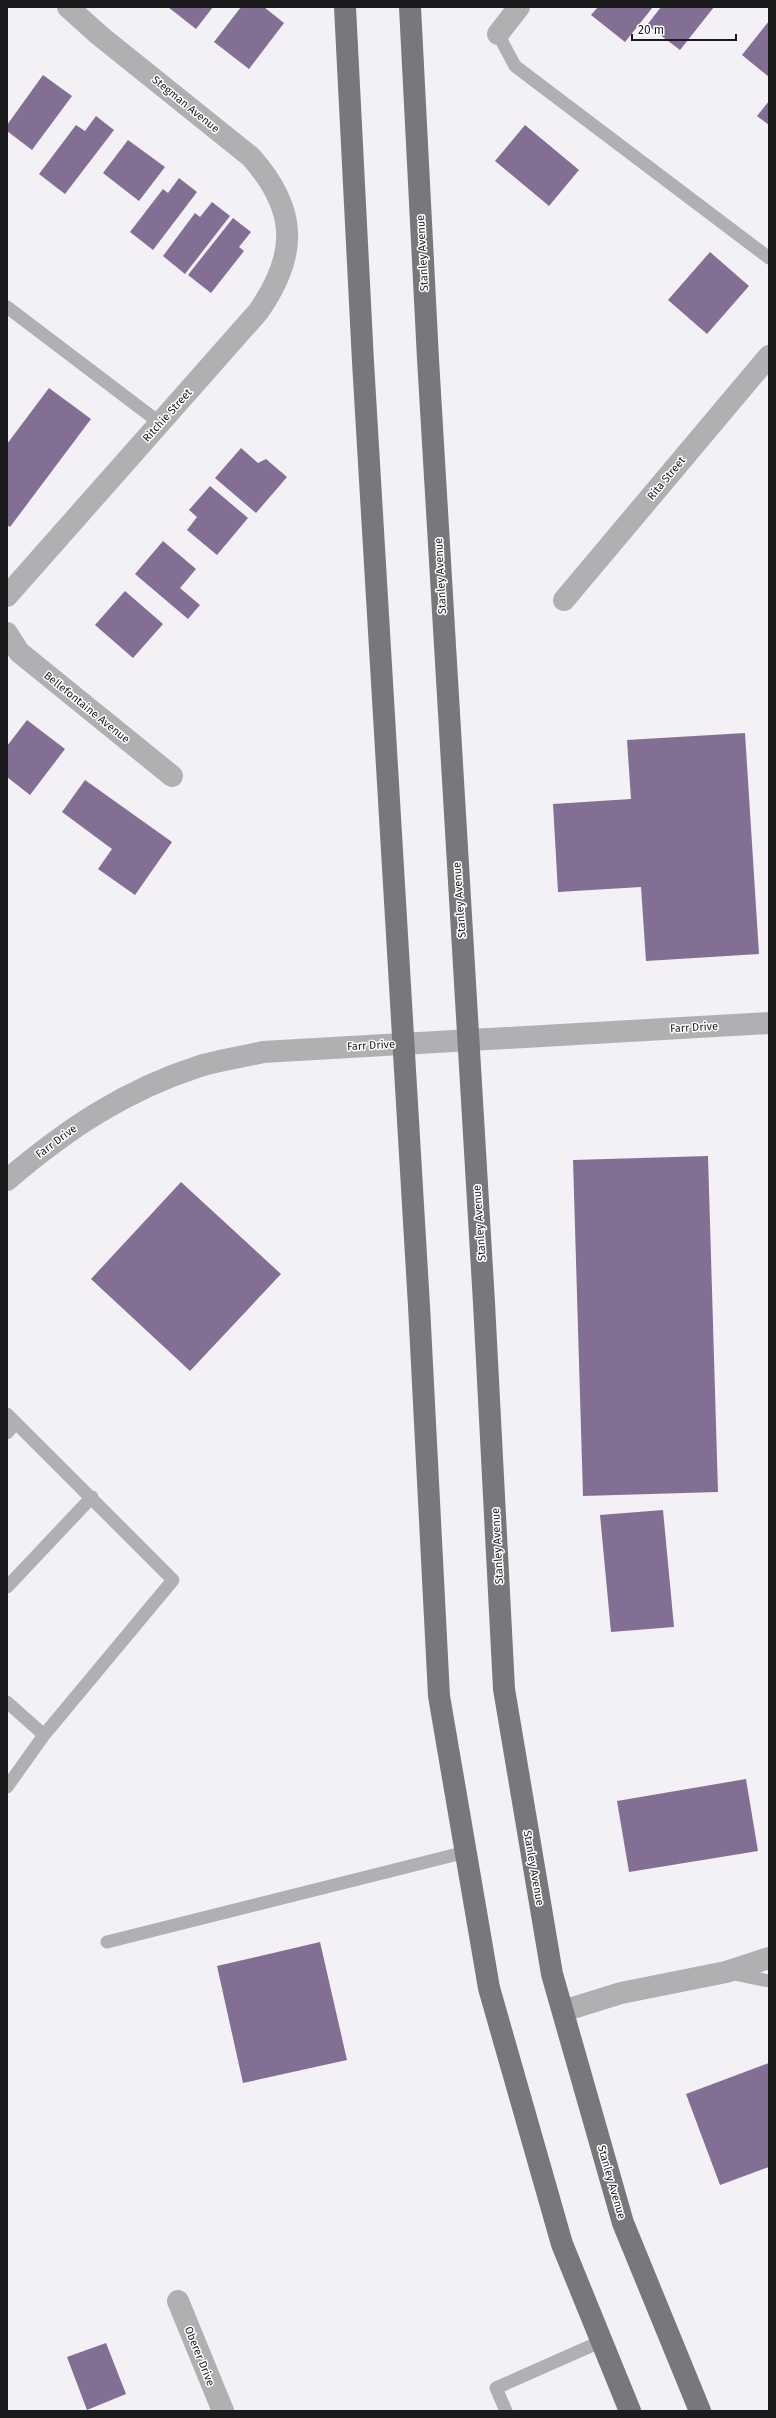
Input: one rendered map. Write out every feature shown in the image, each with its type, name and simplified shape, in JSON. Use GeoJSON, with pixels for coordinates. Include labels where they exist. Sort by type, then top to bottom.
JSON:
{"type":"FeatureCollection","features":[{"type":"Feature","properties":{"kind":"main road"},"geometry":{"type":"LineString","coordinates":[[345,7],[364,370],[439,1696],[489,1988],[562,2244],[630,2411]]}},
{"type":"Feature","properties":{"kind":"main road","name":"Stanley Avenue"},"geometry":{"type":"LineString","coordinates":[[410,7],[428,367],[468,1041],[504,1689],[552,1974],[623,2223],[700,2411]]}},
{"type":"Feature","properties":{"kind":"street","name":"Stegman Avenue"},"geometry":{"type":"LineString","coordinates":[[68,7],[99,35],[252,157],[269,178],[282,202],[285,216]]}},
{"type":"Feature","properties":{"kind":"street"},"geometry":{"type":"LineString","coordinates":[[498,34],[520,7]]}},
{"type":"Feature","properties":{"kind":"street","name":"Ritchie Street"},"geometry":{"type":"LineString","coordinates":[[7,596],[258,312],[274,290],[282,273],[287,247],[285,216]]}},
{"type":"Feature","properties":{"kind":"street","name":"Rita Street"},"geometry":{"type":"LineString","coordinates":[[564,600],[769,356]]}},
{"type":"Feature","properties":{"kind":"street","name":"Bellefontaine Avenue"},"geometry":{"type":"LineString","coordinates":[[7,633],[19,652],[172,776]]}},
{"type":"Feature","properties":{"kind":"street","name":"Farr Drive"},"geometry":{"type":"LineString","coordinates":[[7,1180],[50,1144],[97,1112],[148,1086],[201,1066],[263,1052],[769,1023]]}},
{"type":"Feature","properties":{"kind":"street"},"geometry":{"type":"LineString","coordinates":[[563,2011],[621,1993],[726,1972],[769,1958]]}},
{"type":"Feature","properties":{"kind":"street","name":"Oberer Drive"},"geometry":{"type":"LineString","coordinates":[[178,2301],[223,2411]]}},
{"type":"Feature","properties":{"kind":"lane"},"geometry":{"type":"LineString","coordinates":[[498,34],[515,66],[769,258]]}},
{"type":"Feature","properties":{"kind":"lane"},"geometry":{"type":"LineString","coordinates":[[7,307],[160,423]]}},
{"type":"Feature","properties":{"kind":"lane"},"geometry":{"type":"LineString","coordinates":[[7,1787],[44,1735],[173,1580],[92,1497],[10,1423]]}},
{"type":"Feature","properties":{"kind":"lane"},"geometry":{"type":"LineString","coordinates":[[7,1587],[92,1497]]}},
{"type":"Feature","properties":{"kind":"lane"},"geometry":{"type":"LineString","coordinates":[[7,1702],[44,1735]]}},
{"type":"Feature","properties":{"kind":"lane"},"geometry":{"type":"LineString","coordinates":[[107,1942],[466,1852]]}},
{"type":"Feature","properties":{"kind":"lane"},"geometry":{"type":"LineString","coordinates":[[726,1972],[769,1981]]}},
{"type":"Feature","properties":{"kind":"lane"},"geometry":{"type":"LineString","coordinates":[[506,2411],[496,2388],[602,2341]]}},
{"type":"Feature","properties":{"kind":"building"},"geometry":{"type":"Polygon","coordinates":[[[168,7],[213,7],[196,29],[168,7]]]}},
{"type":"Feature","properties":{"kind":"building"},"geometry":{"type":"Polygon","coordinates":[[[241,7],[264,7],[284,23],[249,69],[214,42],[241,7]]]}},
{"type":"Feature","properties":{"kind":"building"},"geometry":{"type":"Polygon","coordinates":[[[598,7],[653,7],[625,42],[591,15],[598,7]]]}},
{"type":"Feature","properties":{"kind":"building"},"geometry":{"type":"Polygon","coordinates":[[[661,7],[714,7],[680,50],[647,25],[661,7]]]}},
{"type":"Feature","properties":{"kind":"building"},"geometry":{"type":"Polygon","coordinates":[[[769,21],[769,77],[742,55],[769,21]]]}},
{"type":"Feature","properties":{"kind":"building"},"geometry":{"type":"Polygon","coordinates":[[[43,75],[72,96],[32,150],[7,131],[7,125],[43,75]]]}},
{"type":"Feature","properties":{"kind":"building"},"geometry":{"type":"Polygon","coordinates":[[[769,101],[769,125],[757,116],[769,101]]]}},
{"type":"Feature","properties":{"kind":"building"},"geometry":{"type":"Polygon","coordinates":[[[96,116],[114,130],[65,194],[39,174],[76,125],[85,131],[96,116]]]}},
{"type":"Feature","properties":{"kind":"building"},"geometry":{"type":"Polygon","coordinates":[[[525,125],[579,170],[549,206],[495,161],[525,125]]]}},
{"type":"Feature","properties":{"kind":"building"},"geometry":{"type":"Polygon","coordinates":[[[128,140],[165,167],[139,201],[103,173],[128,140]]]}},
{"type":"Feature","properties":{"kind":"building"},"geometry":{"type":"Polygon","coordinates":[[[179,178],[197,192],[153,250],[130,232],[163,189],[168,193],[179,178]]]}},
{"type":"Feature","properties":{"kind":"building"},"geometry":{"type":"Polygon","coordinates":[[[212,202],[230,216],[185,274],[163,256],[195,213],[200,217],[212,202]]]}},
{"type":"Feature","properties":{"kind":"building"},"geometry":{"type":"Polygon","coordinates":[[[233,218],[251,232],[239,247],[244,251],[211,293],[188,275],[233,218]]]}},
{"type":"Feature","properties":{"kind":"building"},"geometry":{"type":"Polygon","coordinates":[[[710,252],[749,286],[707,334],[668,300],[710,252]]]}},
{"type":"Feature","properties":{"kind":"building"},"geometry":{"type":"Polygon","coordinates":[[[49,388],[91,419],[10,527],[7,525],[7,444],[49,388]]]}},
{"type":"Feature","properties":{"kind":"building"},"geometry":{"type":"Polygon","coordinates":[[[241,448],[258,463],[266,459],[287,477],[256,513],[215,478],[241,448]]]}},
{"type":"Feature","properties":{"kind":"building"},"geometry":{"type":"Polygon","coordinates":[[[210,486],[248,518],[217,555],[187,530],[197,517],[189,510],[210,486]]]}},
{"type":"Feature","properties":{"kind":"building"},"geometry":{"type":"Polygon","coordinates":[[[163,541],[196,569],[180,588],[200,605],[188,619],[135,574],[163,541]]]}},
{"type":"Feature","properties":{"kind":"building"},"geometry":{"type":"Polygon","coordinates":[[[125,591],[163,624],[133,658],[95,625],[125,591]]]}},
{"type":"Feature","properties":{"kind":"building"},"geometry":{"type":"Polygon","coordinates":[[[27,720],[65,749],[30,795],[7,777],[7,746],[27,720]]]}},
{"type":"Feature","properties":{"kind":"building"},"geometry":{"type":"Polygon","coordinates":[[[745,733],[759,954],[646,961],[641,887],[558,892],[553,804],[631,799],[627,740],[745,733]]]}},
{"type":"Feature","properties":{"kind":"building"},"geometry":{"type":"Polygon","coordinates":[[[85,780],[172,842],[135,895],[98,869],[112,849],[62,812],[85,780]]]}},
{"type":"Feature","properties":{"kind":"building"},"geometry":{"type":"Polygon","coordinates":[[[708,1156],[718,1492],[583,1496],[573,1160],[708,1156]]]}},
{"type":"Feature","properties":{"kind":"building"},"geometry":{"type":"Polygon","coordinates":[[[181,1182],[281,1274],[190,1371],[91,1279],[181,1182]]]}},
{"type":"Feature","properties":{"kind":"building"},"geometry":{"type":"Polygon","coordinates":[[[663,1510],[674,1627],[611,1632],[600,1515],[663,1510]]]}},
{"type":"Feature","properties":{"kind":"building"},"geometry":{"type":"Polygon","coordinates":[[[746,1779],[758,1851],[629,1872],[617,1801],[746,1779]]]}},
{"type":"Feature","properties":{"kind":"building"},"geometry":{"type":"Polygon","coordinates":[[[320,1942],[347,2060],[243,2083],[217,1966],[320,1942]]]}},
{"type":"Feature","properties":{"kind":"building"},"geometry":{"type":"Polygon","coordinates":[[[769,2063],[769,2167],[720,2185],[686,2094],[769,2063]]]}},
{"type":"Feature","properties":{"kind":"building"},"geometry":{"type":"Polygon","coordinates":[[[106,2343],[126,2394],[87,2410],[67,2357],[106,2343]]]}}]}
